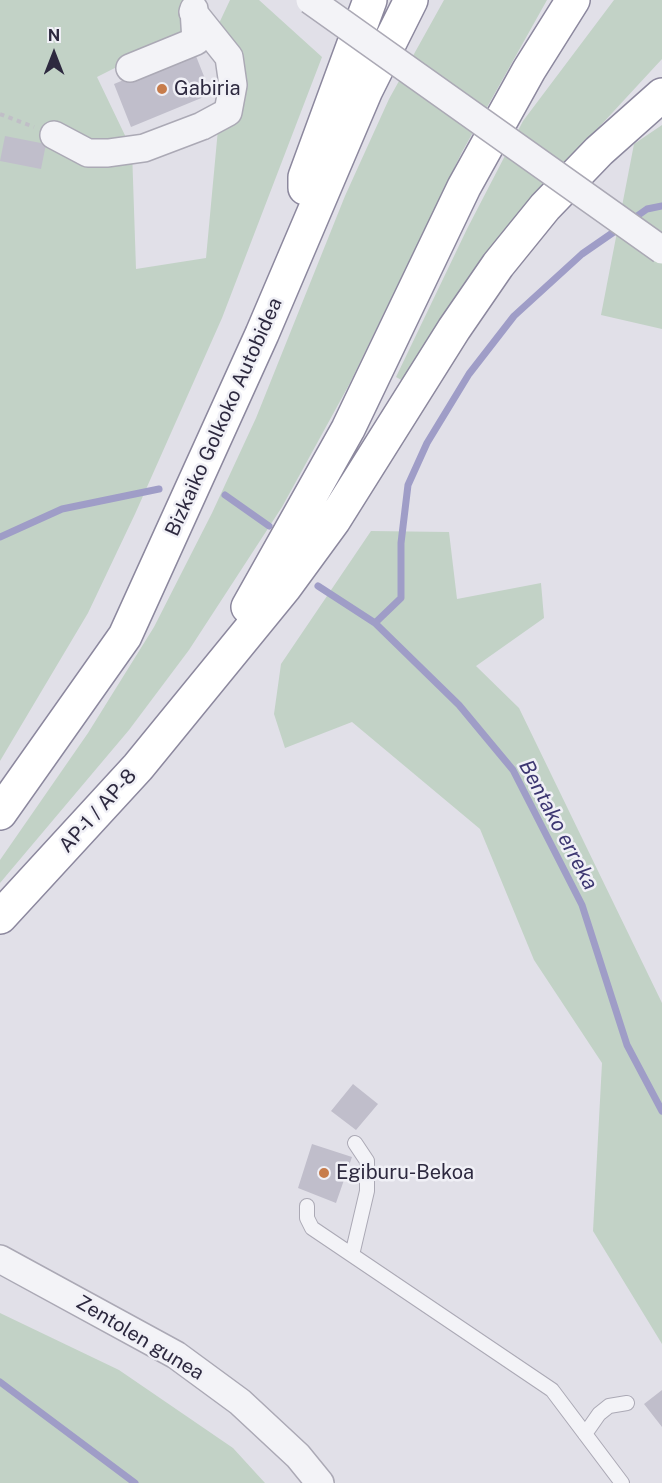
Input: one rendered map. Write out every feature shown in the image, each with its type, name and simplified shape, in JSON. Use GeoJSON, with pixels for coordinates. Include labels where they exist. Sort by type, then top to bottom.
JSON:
{"type":"FeatureCollection","features":[{"type":"Feature","properties":{"kind":"highway"},"geometry":{"type":"LineString","coordinates":[[302,236],[305,177],[370,0]]}},
{"type":"Feature","properties":{"kind":"highway","name":"Bizkaiko Golkoko Autobidea"},"geometry":{"type":"LineString","coordinates":[[0,813],[125,636],[262,334],[366,90],[411,0]]}},
{"type":"Feature","properties":{"kind":"highway"},"geometry":{"type":"LineString","coordinates":[[192,702],[310,501],[348,429],[464,187],[529,70],[573,0]]}},
{"type":"Feature","properties":{"kind":"highway"},"geometry":{"type":"LineString","coordinates":[[192,702],[285,587],[334,520],[454,328],[498,265],[545,207],[599,151],[661,97]]}},
{"type":"Feature","properties":{"kind":"highway","name":"AP-1 / AP-8"},"geometry":{"type":"LineString","coordinates":[[0,917],[94,816],[192,702]]}},
{"type":"Feature","properties":{"kind":"street"},"geometry":{"type":"LineString","coordinates":[[310,0],[662,250]]}},
{"type":"Feature","properties":{"kind":"street"},"geometry":{"type":"LineString","coordinates":[[130,68],[196,41],[196,6]]}},
{"type":"Feature","properties":{"kind":"street"},"geometry":{"type":"LineString","coordinates":[[54,135],[88,153],[108,153],[144,148],[202,126],[228,112],[233,86],[229,57],[196,6]]}},
{"type":"Feature","properties":{"kind":"street","name":"Zentolen gunea"},"geometry":{"type":"LineString","coordinates":[[0,1259],[176,1355],[240,1402],[298,1456],[320,1483]]}},
{"type":"Feature","properties":{"kind":"lane"},"geometry":{"type":"LineString","coordinates":[[352,1255],[367,1191],[367,1161],[355,1143]]}},
{"type":"Feature","properties":{"kind":"lane"},"geometry":{"type":"LineString","coordinates":[[307,1206],[307,1218],[312,1228],[552,1390],[622,1483]]}},
{"type":"Feature","properties":{"kind":"lane"},"geometry":{"type":"LineString","coordinates":[[585,1434],[599,1414],[609,1406],[627,1403]]}},
{"type":"Feature","properties":{"kind":"path"},"geometry":{"type":"LineString","coordinates":[[0,114],[54,135]]}},
{"type":"Feature","properties":{"kind":"green space"},"geometry":{"type":"Polygon","coordinates":[[[0,0],[183,0],[188,31],[97,77],[132,150],[136,269],[206,258],[221,97],[214,34],[230,0],[259,0],[322,57],[222,318],[135,514],[88,613],[0,761],[0,0]]]}},
{"type":"Feature","properties":{"kind":"green space"},"geometry":{"type":"Polygon","coordinates":[[[444,0],[547,0],[462,152],[350,383],[282,507],[189,650],[129,730],[0,883],[0,860],[88,733],[154,627],[212,513],[256,418],[345,196],[389,99],[444,0]]]}},
{"type":"Feature","properties":{"kind":"green space"},"geometry":{"type":"Polygon","coordinates":[[[614,0],[662,0],[662,59],[528,204],[403,381],[396,377],[467,229],[523,121],[614,0]]]}},
{"type":"Feature","properties":{"kind":"green space"},"geometry":{"type":"Polygon","coordinates":[[[662,125],[662,329],[601,315],[634,144],[662,125]]]}},
{"type":"Feature","properties":{"kind":"green space"},"geometry":{"type":"Polygon","coordinates":[[[371,531],[449,532],[457,599],[541,583],[544,618],[476,666],[519,708],[662,1003],[662,1344],[593,1231],[602,1063],[534,960],[480,829],[352,722],[285,748],[274,714],[281,664],[371,531]]]}},
{"type":"Feature","properties":{"kind":"green space"},"geometry":{"type":"Polygon","coordinates":[[[0,1313],[119,1370],[233,1448],[265,1483],[0,1483],[0,1313]]]}},
{"type":"Feature","properties":{"kind":"building","name":"Gabiria"},"geometry":{"type":"Polygon","coordinates":[[[194,51],[211,94],[131,127],[114,84],[194,51]]]}},
{"type":"Feature","properties":{"kind":"building"},"geometry":{"type":"Polygon","coordinates":[[[5,136],[46,144],[41,169],[0,161],[5,136]]]}},
{"type":"Feature","properties":{"kind":"building"},"geometry":{"type":"Polygon","coordinates":[[[353,1084],[378,1104],[356,1130],[331,1111],[353,1084]]]}},
{"type":"Feature","properties":{"kind":"building","name":"Egiburu-Bekoa"},"geometry":{"type":"Polygon","coordinates":[[[312,1144],[352,1157],[336,1203],[298,1188],[312,1144]]]}},
{"type":"Feature","properties":{"kind":"building"},"geometry":{"type":"Polygon","coordinates":[[[662,1390],[662,1427],[644,1404],[662,1390]]]}},
{"type":"Feature","properties":{"kind":"waterway"},"geometry":{"type":"LineString","coordinates":[[630,221],[647,209],[662,206]]}},
{"type":"Feature","properties":{"kind":"waterway"},"geometry":{"type":"LineString","coordinates":[[375,623],[401,598],[401,543],[408,485],[427,443],[469,374],[514,316],[582,254],[621,227]]}},
{"type":"Feature","properties":{"kind":"waterway","name":"Bentako erreka"},"geometry":{"type":"LineString","coordinates":[[0,537],[62,509],[159,489]]}},
{"type":"Feature","properties":{"kind":"waterway","name":"Bentako erreka"},"geometry":{"type":"LineString","coordinates":[[225,495],[269,526]]}},
{"type":"Feature","properties":{"kind":"waterway","name":"Bentako erreka"},"geometry":{"type":"LineString","coordinates":[[318,586],[375,623],[459,705],[513,770],[582,905],[627,1045],[662,1111]]}},
{"type":"Feature","properties":{"kind":"waterway"},"geometry":{"type":"LineString","coordinates":[[0,1382],[135,1483]]}},
{"type":"Feature","properties":{"kind":"place","name":"Gabiria"},"geometry":{"type":"Point","coordinates":[162,89]}},
{"type":"Feature","properties":{"kind":"place","name":"Egiburu-Bekoa"},"geometry":{"type":"Point","coordinates":[324,1173]}}]}
